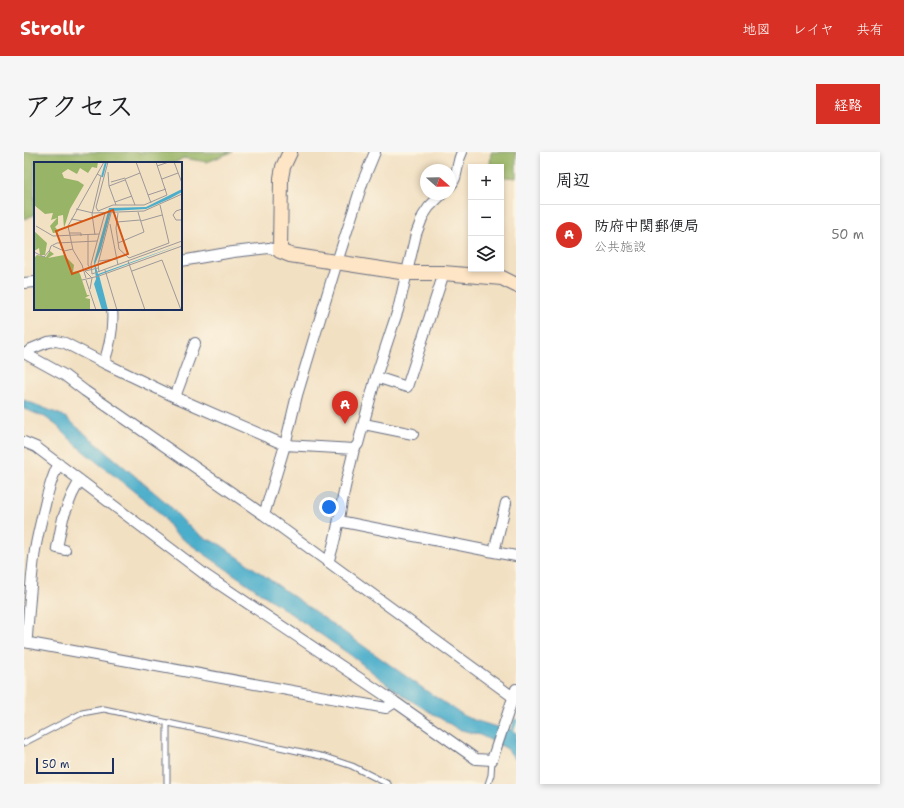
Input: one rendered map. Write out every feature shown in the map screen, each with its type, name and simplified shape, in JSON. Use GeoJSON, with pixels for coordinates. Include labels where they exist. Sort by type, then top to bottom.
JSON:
{"type":"FeatureCollection","features":[{"type":"Feature","properties":{"kind":"street"},"geometry":{"type":"LineString","coordinates":[[280,251],[281,178],[283,167],[290,152]]}},
{"type":"Feature","properties":{"kind":"street"},"geometry":{"type":"LineString","coordinates":[[264,515],[285,445],[297,395],[337,262],[363,181],[375,152]]}},
{"type":"Feature","properties":{"kind":"street"},"geometry":{"type":"LineString","coordinates":[[456,177],[462,152]]}},
{"type":"Feature","properties":{"kind":"street"},"geometry":{"type":"LineString","coordinates":[[328,562],[339,521],[344,491],[354,449],[358,444],[376,377],[398,310],[416,234],[423,216],[436,200]]}},
{"type":"Feature","properties":{"kind":"street"},"geometry":{"type":"LineString","coordinates":[[182,261],[233,252],[269,248],[290,254],[407,273],[443,273],[502,278],[516,285]]}},
{"type":"Feature","properties":{"kind":"street"},"geometry":{"type":"LineString","coordinates":[[376,377],[407,387],[443,273]]}},
{"type":"Feature","properties":{"kind":"street"},"geometry":{"type":"LineString","coordinates":[[24,283],[34,282]]}},
{"type":"Feature","properties":{"kind":"street"},"geometry":{"type":"LineString","coordinates":[[104,363],[111,339],[112,310]]}},
{"type":"Feature","properties":{"kind":"street"},"geometry":{"type":"LineString","coordinates":[[24,442],[36,447],[207,576],[476,758],[492,760],[515,693],[64,375],[25,354],[31,349],[48,342],[56,341],[65,343],[175,397],[285,445],[354,449]]}},
{"type":"Feature","properties":{"kind":"street"},"geometry":{"type":"LineString","coordinates":[[175,397],[195,343]]}},
{"type":"Feature","properties":{"kind":"street"},"geometry":{"type":"LineString","coordinates":[[364,424],[413,434]]}},
{"type":"Feature","properties":{"kind":"street"},"geometry":{"type":"LineString","coordinates":[[59,464],[50,487],[35,548],[27,637],[24,642],[386,708],[395,702]]}},
{"type":"Feature","properties":{"kind":"street"},"geometry":{"type":"LineString","coordinates":[[65,550],[57,548],[63,518],[80,480]]}},
{"type":"Feature","properties":{"kind":"street"},"geometry":{"type":"LineString","coordinates":[[494,552],[506,503]]}},
{"type":"Feature","properties":{"kind":"street"},"geometry":{"type":"LineString","coordinates":[[339,521],[516,556]]}},
{"type":"Feature","properties":{"kind":"lane"},"geometry":{"type":"LineString","coordinates":[[24,743],[82,713],[104,710],[325,757],[352,766],[386,783]]}},
{"type":"Feature","properties":{"kind":"lane"},"geometry":{"type":"LineString","coordinates":[[167,723],[167,784]]}},
{"type":"Feature","properties":{"kind":"lane"},"geometry":{"type":"LineString","coordinates":[[488,784],[491,775],[492,760]]}},
{"type":"Feature","properties":{"kind":"green space"},"geometry":{"type":"Polygon","coordinates":[[[24,152],[232,152],[207,162],[183,158],[177,162],[34,162],[34,215],[24,219],[24,152]]]}},
{"type":"Feature","properties":{"kind":"green space"},"geometry":{"type":"Polygon","coordinates":[[[491,152],[516,152],[516,178],[504,178],[504,164],[490,164],[491,152]]]}},
{"type":"Feature","properties":{"kind":"water"},"geometry":{"type":"Polygon","coordinates":[[[24,400],[64,416],[168,504],[186,524],[203,537],[221,545],[431,694],[468,718],[493,726],[506,728],[516,733],[516,760],[506,748],[480,735],[458,729],[410,700],[352,656],[174,533],[156,509],[78,447],[56,425],[45,417],[24,409],[24,400]]]}},
{"type":"Feature","properties":{"kind":"waterway"},"geometry":{"type":"LineString","coordinates":[[512,732],[516,720]]}},
{"type":"Feature","properties":{"kind":"place","name":"防府中関郵便局"},"geometry":{"type":"Point","coordinates":[345,424]}}]}
